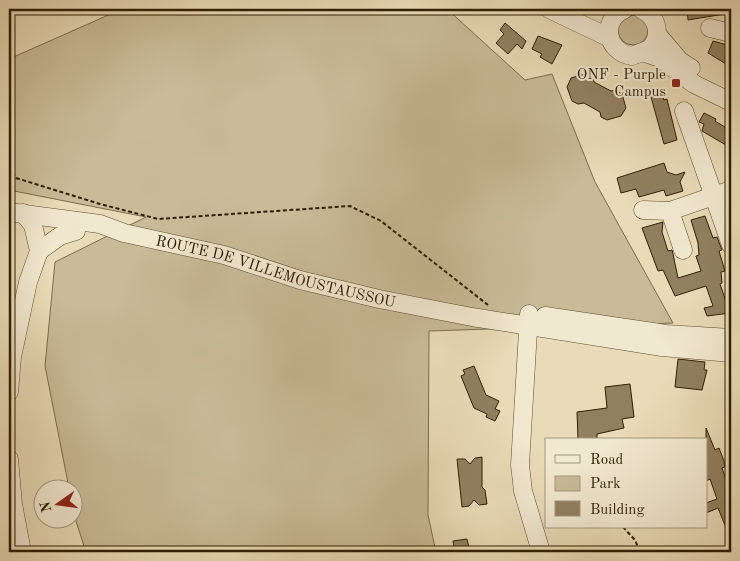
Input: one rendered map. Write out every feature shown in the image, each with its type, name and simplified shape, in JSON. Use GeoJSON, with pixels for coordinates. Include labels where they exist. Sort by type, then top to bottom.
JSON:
{"type":"FeatureCollection","features":[{"type":"Feature","properties":{"kind":"street"},"geometry":{"type":"LineString","coordinates":[[549,9],[612,42],[622,54],[639,54],[660,58],[694,84],[730,101]]}},
{"type":"Feature","properties":{"kind":"street"},"geometry":{"type":"LineString","coordinates":[[641,9],[655,21],[680,61],[708,80],[730,101]]}},
{"type":"Feature","properties":{"kind":"street"},"geometry":{"type":"LineString","coordinates":[[566,17],[593,23],[618,14]]}},
{"type":"Feature","properties":{"kind":"street"},"geometry":{"type":"LineString","coordinates":[[612,42],[609,27],[618,14]]}},
{"type":"Feature","properties":{"kind":"street"},"geometry":{"type":"LineString","coordinates":[[639,54],[653,45],[655,21]]}},
{"type":"Feature","properties":{"kind":"street"},"geometry":{"type":"LineString","coordinates":[[710,28],[731,33]]}},
{"type":"Feature","properties":{"kind":"street"},"geometry":{"type":"LineString","coordinates":[[684,111],[723,192],[731,245]]}},
{"type":"Feature","properties":{"kind":"street"},"geometry":{"type":"LineString","coordinates":[[643,210],[670,211],[723,192]]}},
{"type":"Feature","properties":{"kind":"street"},"geometry":{"type":"LineString","coordinates":[[670,211],[683,250]]}},
{"type":"Feature","properties":{"kind":"street"},"geometry":{"type":"LineString","coordinates":[[18,218],[39,251]]}},
{"type":"Feature","properties":{"kind":"street","name":"ROUTE DE VILLEMOUSTAUSSOU"},"geometry":{"type":"LineString","coordinates":[[18,218],[76,231],[124,233]]}},
{"type":"Feature","properties":{"kind":"street","name":"ROUTE DE VILLEMOUSTAUSSOU"},"geometry":{"type":"LineString","coordinates":[[18,218],[100,224],[124,233],[224,255],[300,280],[427,308],[666,334],[731,338]]}},
{"type":"Feature","properties":{"kind":"street"},"geometry":{"type":"LineString","coordinates":[[9,392],[12,356],[28,282],[39,251],[60,236],[76,231]]}},
{"type":"Feature","properties":{"kind":"street","name":"ROUTE DE VILLEMOUSTAUSSOU"},"geometry":{"type":"LineString","coordinates":[[427,308],[495,311],[529,320],[662,347],[731,353]]}},
{"type":"Feature","properties":{"kind":"street"},"geometry":{"type":"LineString","coordinates":[[529,320],[520,465],[523,491],[531,522],[542,552]]}},
{"type":"Feature","properties":{"kind":"street"},"geometry":{"type":"LineString","coordinates":[[9,459],[13,504],[22,552]]}},
{"type":"Feature","properties":{"kind":"street"},"geometry":{"type":"LineString","coordinates":[[526,539],[531,522]]}},
{"type":"Feature","properties":{"kind":"path"},"geometry":{"type":"LineString","coordinates":[[9,167],[16,178],[100,204],[158,218],[350,206],[381,221],[495,311]]}},
{"type":"Feature","properties":{"kind":"path"},"geometry":{"type":"LineString","coordinates":[[624,528],[635,540],[640,552]]}},
{"type":"Feature","properties":{"kind":"green space"},"geometry":{"type":"Polygon","coordinates":[[[122,9],[447,9],[525,80],[552,74],[595,182],[673,323],[429,331],[428,515],[436,552],[86,552],[78,528],[82,528],[82,478],[67,478],[45,366],[55,262],[146,217],[9,190],[9,59],[122,9]]]}},
{"type":"Feature","properties":{"kind":"green space"},"geometry":{"type":"Polygon","coordinates":[[[633,15],[644,19],[648,30],[644,41],[633,45],[622,41],[618,30],[622,19],[633,15]]]}},
{"type":"Feature","properties":{"kind":"building"},"geometry":{"type":"Polygon","coordinates":[[[687,9],[724,9],[725,14],[688,20],[687,9]]]}},
{"type":"Feature","properties":{"kind":"building"},"geometry":{"type":"Polygon","coordinates":[[[505,23],[526,41],[522,49],[517,44],[508,54],[496,43],[504,34],[500,30],[505,23]]]}},
{"type":"Feature","properties":{"kind":"building"},"geometry":{"type":"Polygon","coordinates":[[[538,36],[562,45],[552,64],[540,57],[542,54],[532,49],[538,36]]]}},
{"type":"Feature","properties":{"kind":"building"},"geometry":{"type":"Polygon","coordinates":[[[713,41],[731,46],[731,67],[708,53],[713,41]]]}},
{"type":"Feature","properties":{"kind":"building"},"geometry":{"type":"Polygon","coordinates":[[[585,74],[593,77],[594,82],[611,91],[616,90],[622,94],[626,108],[621,116],[607,120],[601,117],[600,112],[584,103],[578,104],[572,101],[567,87],[571,78],[585,74]]]}},
{"type":"Feature","properties":{"kind":"building"},"geometry":{"type":"Polygon","coordinates":[[[662,93],[664,100],[667,99],[677,140],[664,144],[651,97],[662,93]]]}},
{"type":"Feature","properties":{"kind":"building"},"geometry":{"type":"Polygon","coordinates":[[[704,113],[716,119],[715,121],[730,130],[731,148],[702,131],[704,124],[699,122],[704,113]]]}},
{"type":"Feature","properties":{"kind":"building"},"geometry":{"type":"Polygon","coordinates":[[[664,163],[667,172],[676,175],[685,172],[680,182],[683,191],[666,196],[664,190],[639,197],[636,189],[621,193],[617,178],[664,163]]]}},
{"type":"Feature","properties":{"kind":"building"},"geometry":{"type":"Polygon","coordinates":[[[705,216],[713,238],[717,237],[722,250],[719,251],[725,271],[721,272],[722,283],[720,284],[730,313],[707,316],[704,308],[713,306],[706,286],[675,296],[663,270],[658,271],[642,228],[663,222],[662,232],[668,251],[672,250],[678,278],[701,271],[696,256],[699,255],[698,243],[691,220],[705,216]]]}},
{"type":"Feature","properties":{"kind":"building"},"geometry":{"type":"Polygon","coordinates":[[[678,359],[705,362],[704,370],[707,370],[702,390],[675,387],[678,359]]]}},
{"type":"Feature","properties":{"kind":"building"},"geometry":{"type":"Polygon","coordinates":[[[474,366],[486,395],[499,401],[495,409],[500,411],[495,421],[486,417],[487,414],[474,408],[461,376],[465,374],[463,370],[474,366]]]}},
{"type":"Feature","properties":{"kind":"building"},"geometry":{"type":"Polygon","coordinates":[[[630,384],[634,417],[622,419],[624,428],[597,434],[597,438],[578,438],[577,412],[607,408],[605,387],[630,384]]]}},
{"type":"Feature","properties":{"kind":"building"},"geometry":{"type":"Polygon","coordinates":[[[706,428],[715,450],[719,448],[724,461],[725,467],[722,468],[731,495],[731,540],[718,508],[708,512],[708,502],[717,499],[710,479],[708,480],[708,438],[706,438],[706,428]]]}},
{"type":"Feature","properties":{"kind":"building"},"geometry":{"type":"Polygon","coordinates":[[[482,457],[482,487],[485,490],[487,504],[479,505],[474,500],[469,506],[462,507],[457,459],[465,459],[470,464],[475,458],[482,457]]]}},
{"type":"Feature","properties":{"kind":"building"},"geometry":{"type":"Polygon","coordinates":[[[467,539],[470,552],[455,552],[453,541],[467,539]]]}},
{"type":"Feature","properties":{"kind":"place","name":"ONF - Purple Campus"},"geometry":{"type":"Point","coordinates":[676,83]}}]}
